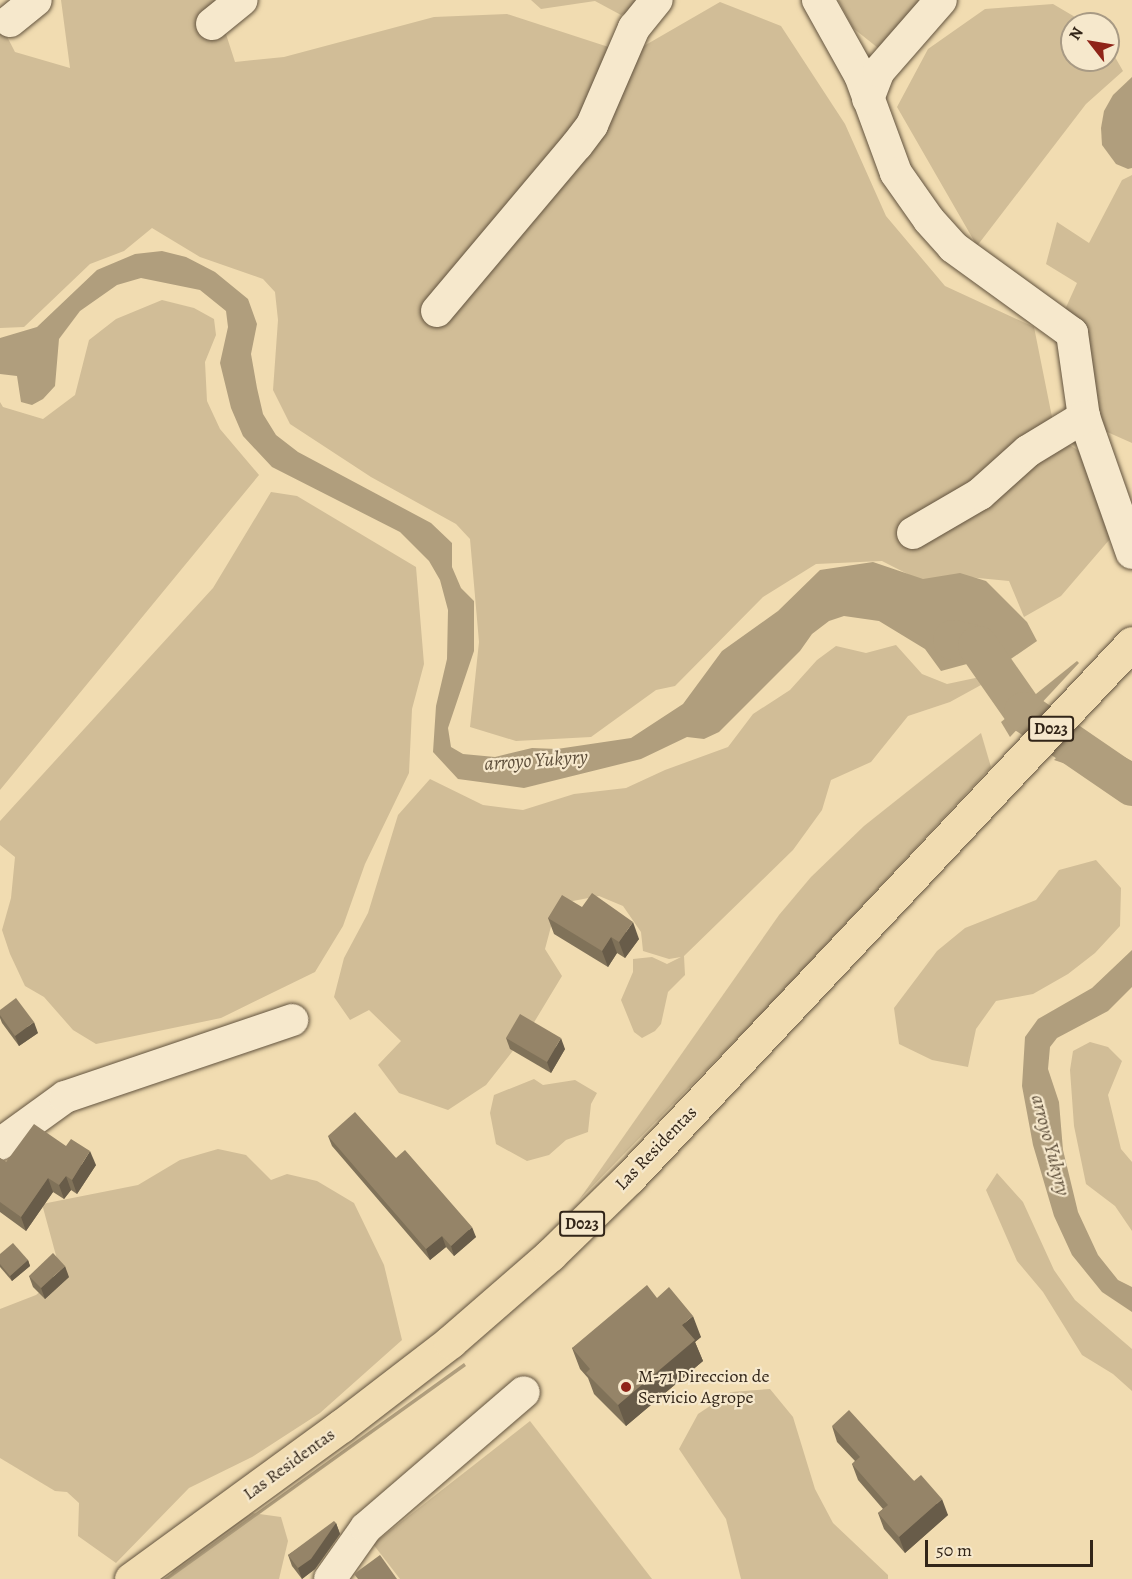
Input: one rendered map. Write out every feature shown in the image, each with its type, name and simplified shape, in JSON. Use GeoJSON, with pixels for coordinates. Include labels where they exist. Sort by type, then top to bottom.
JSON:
{"type":"FeatureCollection","features":[{"type":"Feature","properties":{"kind":"main road","name":"Las Residentas"},"geometry":{"type":"LineString","coordinates":[[131,1579],[341,1426],[450,1342],[550,1255],[629,1178],[1128,647]]}},
{"type":"Feature","properties":{"kind":"street"},"geometry":{"type":"LineString","coordinates":[[10,21],[36,0]]}},
{"type":"Feature","properties":{"kind":"street"},"geometry":{"type":"LineString","coordinates":[[212,24],[242,0]]}},
{"type":"Feature","properties":{"kind":"street"},"geometry":{"type":"LineString","coordinates":[[437,311],[577,146],[592,124],[634,28],[657,0]]}},
{"type":"Feature","properties":{"kind":"street"},"geometry":{"type":"LineString","coordinates":[[818,0],[860,75],[896,173],[929,220],[952,247],[1072,333],[1084,417],[1132,553]]}},
{"type":"Feature","properties":{"kind":"street"},"geometry":{"type":"LineString","coordinates":[[868,99],[879,70],[940,0]]}},
{"type":"Feature","properties":{"kind":"street"},"geometry":{"type":"LineString","coordinates":[[914,533],[980,494],[1028,451],[1084,417]]}},
{"type":"Feature","properties":{"kind":"street"},"geometry":{"type":"LineString","coordinates":[[0,1144],[65,1097],[292,1020]]}},
{"type":"Feature","properties":{"kind":"street"},"geometry":{"type":"LineString","coordinates":[[330,1579],[366,1528],[524,1392]]}},
{"type":"Feature","properties":{"kind":"shaded area"},"geometry":{"type":"Polygon","coordinates":[[[61,0],[215,0],[235,62],[284,57],[434,17],[507,14],[630,54],[720,2],[781,26],[845,124],[886,216],[945,286],[1034,327],[1056,437],[1081,452],[1116,532],[1061,596],[1024,617],[1009,581],[957,576],[933,587],[882,561],[816,564],[763,597],[675,686],[656,690],[591,737],[516,741],[470,727],[479,642],[470,539],[456,524],[371,477],[290,424],[273,390],[278,320],[275,292],[263,279],[200,257],[152,228],[124,251],[90,264],[24,327],[0,328],[0,23],[15,52],[70,68],[61,0]]]}},
{"type":"Feature","properties":{"kind":"shaded area"},"geometry":{"type":"Polygon","coordinates":[[[531,0],[640,0],[639,6],[621,15],[595,1],[541,9],[531,0]]]}},
{"type":"Feature","properties":{"kind":"shaded area"},"geometry":{"type":"Polygon","coordinates":[[[838,0],[929,0],[883,52],[853,28],[838,0]]]}},
{"type":"Feature","properties":{"kind":"shaded area"},"geometry":{"type":"Polygon","coordinates":[[[1053,4],[1067,12],[1060,12],[1060,72],[1120,72],[1120,66],[1123,71],[1086,104],[977,246],[897,107],[928,49],[985,9],[1053,4]]]}},
{"type":"Feature","properties":{"kind":"shaded area"},"geometry":{"type":"Polygon","coordinates":[[[1132,175],[1132,443],[1096,427],[1063,314],[1077,283],[1046,264],[1057,222],[1089,243],[1122,180],[1132,175]]]}},
{"type":"Feature","properties":{"kind":"shaded area"},"geometry":{"type":"Polygon","coordinates":[[[162,300],[194,308],[214,319],[216,335],[205,362],[207,401],[220,429],[259,475],[0,790],[0,402],[3,407],[43,419],[75,395],[89,340],[116,319],[162,300]]]}},
{"type":"Feature","properties":{"kind":"shaded area"},"geometry":{"type":"Polygon","coordinates":[[[271,492],[297,496],[416,567],[424,664],[412,709],[409,773],[365,864],[343,926],[315,972],[221,1018],[96,1044],[73,1030],[44,997],[25,986],[10,954],[2,930],[11,898],[15,857],[0,845],[0,821],[213,588],[271,492]]]}},
{"type":"Feature","properties":{"kind":"shaded area"},"geometry":{"type":"Polygon","coordinates":[[[896,645],[922,674],[947,684],[980,677],[981,685],[950,702],[908,716],[871,762],[831,780],[822,810],[793,850],[684,956],[685,975],[668,992],[661,1024],[655,1031],[642,1038],[634,1032],[621,1000],[633,972],[633,959],[652,957],[667,964],[681,957],[669,959],[643,951],[641,932],[623,906],[599,896],[557,904],[545,949],[562,976],[530,1029],[486,1085],[448,1110],[399,1093],[378,1065],[401,1041],[369,1010],[350,1020],[334,997],[344,958],[368,913],[398,815],[430,779],[483,805],[523,810],[574,794],[626,788],[665,770],[728,747],[753,714],[790,690],[817,660],[836,646],[866,653],[896,645]]]}},
{"type":"Feature","properties":{"kind":"shaded area"},"geometry":{"type":"Polygon","coordinates":[[[981,733],[991,767],[761,1014],[579,1200],[779,915],[811,877],[864,826],[981,733]]]}},
{"type":"Feature","properties":{"kind":"shaded area"},"geometry":{"type":"Polygon","coordinates":[[[1096,860],[1121,888],[1120,926],[1095,953],[1068,974],[1033,994],[996,1001],[976,1029],[968,1067],[932,1060],[899,1044],[894,1008],[937,951],[965,928],[1036,900],[1059,870],[1096,860]]]}},
{"type":"Feature","properties":{"kind":"shaded area"},"geometry":{"type":"Polygon","coordinates":[[[1090,1042],[1108,1047],[1122,1061],[1108,1095],[1121,1149],[1132,1162],[1132,1231],[1115,1206],[1086,1184],[1074,1126],[1070,1070],[1073,1051],[1090,1042]]]}},
{"type":"Feature","properties":{"kind":"shaded area"},"geometry":{"type":"Polygon","coordinates":[[[534,1079],[543,1085],[575,1080],[597,1093],[591,1104],[588,1132],[566,1140],[549,1155],[527,1161],[496,1144],[490,1113],[494,1095],[534,1079]]]}},
{"type":"Feature","properties":{"kind":"shaded area"},"geometry":{"type":"Polygon","coordinates":[[[218,1149],[246,1155],[271,1180],[287,1174],[317,1181],[354,1203],[384,1265],[402,1340],[320,1413],[252,1457],[189,1488],[116,1563],[78,1536],[79,1503],[67,1492],[55,1491],[0,1458],[0,1309],[36,1295],[61,1274],[42,1204],[138,1185],[180,1160],[218,1149]]]}},
{"type":"Feature","properties":{"kind":"shaded area"},"geometry":{"type":"Polygon","coordinates":[[[997,1173],[1023,1202],[1054,1270],[1075,1300],[1132,1349],[1132,1391],[1113,1374],[1082,1355],[1043,1292],[1017,1261],[986,1190],[997,1173]]]}},
{"type":"Feature","properties":{"kind":"shaded area"},"geometry":{"type":"Polygon","coordinates":[[[770,1389],[793,1417],[815,1489],[833,1523],[888,1575],[888,1579],[741,1579],[726,1519],[679,1449],[698,1414],[731,1392],[770,1389]]]}},
{"type":"Feature","properties":{"kind":"shaded area"},"geometry":{"type":"Polygon","coordinates":[[[530,1421],[652,1579],[400,1579],[373,1544],[530,1421]]]}},
{"type":"Feature","properties":{"kind":"shaded area"},"geometry":{"type":"Polygon","coordinates":[[[253,1513],[281,1517],[288,1541],[279,1579],[168,1579],[186,1551],[253,1513]]]}},
{"type":"Feature","properties":{"kind":"water"},"geometry":{"type":"Polygon","coordinates":[[[1132,77],[1132,168],[1128,169],[1116,164],[1102,145],[1101,128],[1104,111],[1113,95],[1132,77]]]}},
{"type":"Feature","properties":{"kind":"water"},"geometry":{"type":"Polygon","coordinates":[[[162,251],[186,257],[215,272],[248,299],[257,324],[251,354],[257,388],[263,414],[276,435],[298,452],[431,523],[452,543],[452,567],[461,588],[474,601],[474,651],[448,728],[451,747],[463,754],[495,757],[532,748],[557,749],[631,738],[683,704],[722,651],[778,611],[820,570],[873,562],[923,579],[960,573],[986,581],[1027,622],[1037,641],[989,674],[978,661],[941,671],[925,649],[879,621],[844,616],[829,621],[812,634],[800,651],[719,732],[704,739],[687,737],[641,759],[524,788],[458,779],[433,752],[436,706],[447,659],[448,610],[440,580],[429,561],[400,532],[272,467],[243,436],[231,408],[220,363],[228,327],[226,311],[200,290],[141,278],[117,285],[80,311],[59,339],[55,386],[43,399],[32,405],[21,402],[17,376],[0,374],[0,338],[37,327],[97,270],[135,254],[162,251]]]}},
{"type":"Feature","properties":{"kind":"water"},"geometry":{"type":"Polygon","coordinates":[[[1077,661],[1079,663],[1010,737],[1001,722],[1077,661]]]}},
{"type":"Feature","properties":{"kind":"water"},"geometry":{"type":"Polygon","coordinates":[[[1080,734],[1132,761],[1132,799],[1084,770],[1054,760],[1080,734]]]}},
{"type":"Feature","properties":{"kind":"water"},"geometry":{"type":"Polygon","coordinates":[[[1132,950],[1132,987],[1108,1011],[1057,1038],[1050,1047],[1048,1069],[1059,1102],[1063,1150],[1078,1212],[1098,1255],[1118,1280],[1132,1287],[1132,1312],[1102,1292],[1072,1255],[1054,1216],[1033,1145],[1022,1086],[1025,1037],[1038,1019],[1092,988],[1132,950]]]}},
{"type":"Feature","properties":{"kind":"water"},"geometry":{"type":"Polygon","coordinates":[[[464,1363],[466,1366],[169,1579],[164,1579],[464,1363]]]}},
{"type":"Feature","properties":{"kind":"building"},"geometry":{"type":"Polygon","coordinates":[[[592,893],[633,922],[619,942],[611,937],[602,951],[548,918],[562,895],[582,907],[592,893]]]}},
{"type":"Feature","properties":{"kind":"building"},"geometry":{"type":"Polygon","coordinates":[[[16,998],[34,1022],[15,1036],[0,1015],[0,1010],[16,998]]]}},
{"type":"Feature","properties":{"kind":"building"},"geometry":{"type":"Polygon","coordinates":[[[520,1014],[561,1038],[547,1062],[506,1038],[520,1014]]]}},
{"type":"Feature","properties":{"kind":"building"},"geometry":{"type":"Polygon","coordinates":[[[355,1112],[396,1158],[405,1150],[472,1227],[451,1246],[442,1236],[426,1249],[328,1136],[355,1112]]]}},
{"type":"Feature","properties":{"kind":"building"},"geometry":{"type":"Polygon","coordinates":[[[34,1124],[66,1146],[71,1139],[90,1151],[72,1180],[66,1176],[59,1185],[48,1178],[21,1217],[0,1202],[0,1158],[6,1162],[34,1124]]]}},
{"type":"Feature","properties":{"kind":"building"},"geometry":{"type":"Polygon","coordinates":[[[13,1243],[28,1260],[10,1276],[0,1264],[0,1254],[13,1243]]]}},
{"type":"Feature","properties":{"kind":"building"},"geometry":{"type":"Polygon","coordinates":[[[53,1253],[65,1266],[41,1288],[29,1276],[53,1253]]]}},
{"type":"Feature","properties":{"kind":"building"},"geometry":{"type":"Polygon","coordinates":[[[647,1285],[657,1298],[669,1287],[693,1316],[682,1325],[695,1340],[618,1405],[586,1373],[590,1369],[572,1348],[647,1285]]]}},
{"type":"Feature","properties":{"kind":"building"},"geometry":{"type":"Polygon","coordinates":[[[849,1410],[914,1481],[921,1475],[942,1499],[899,1537],[878,1513],[888,1505],[852,1464],[860,1457],[832,1426],[849,1410]]]}},
{"type":"Feature","properties":{"kind":"building"},"geometry":{"type":"Polygon","coordinates":[[[334,1521],[336,1523],[311,1559],[298,1568],[288,1555],[334,1521]]]}},
{"type":"Feature","properties":{"kind":"building"},"geometry":{"type":"Polygon","coordinates":[[[380,1555],[397,1579],[358,1579],[354,1574],[380,1555]]]}},
{"type":"Feature","properties":{"kind":"waterway","name":"arroyo Yukyry"},"geometry":{"type":"LineString","coordinates":[[953,640],[978,646],[1024,712],[1132,786]]}},
{"type":"Feature","properties":{"kind":"place","name":"M-71 Direccion de Servicio Agrope"},"geometry":{"type":"Point","coordinates":[626,1387]}}]}
